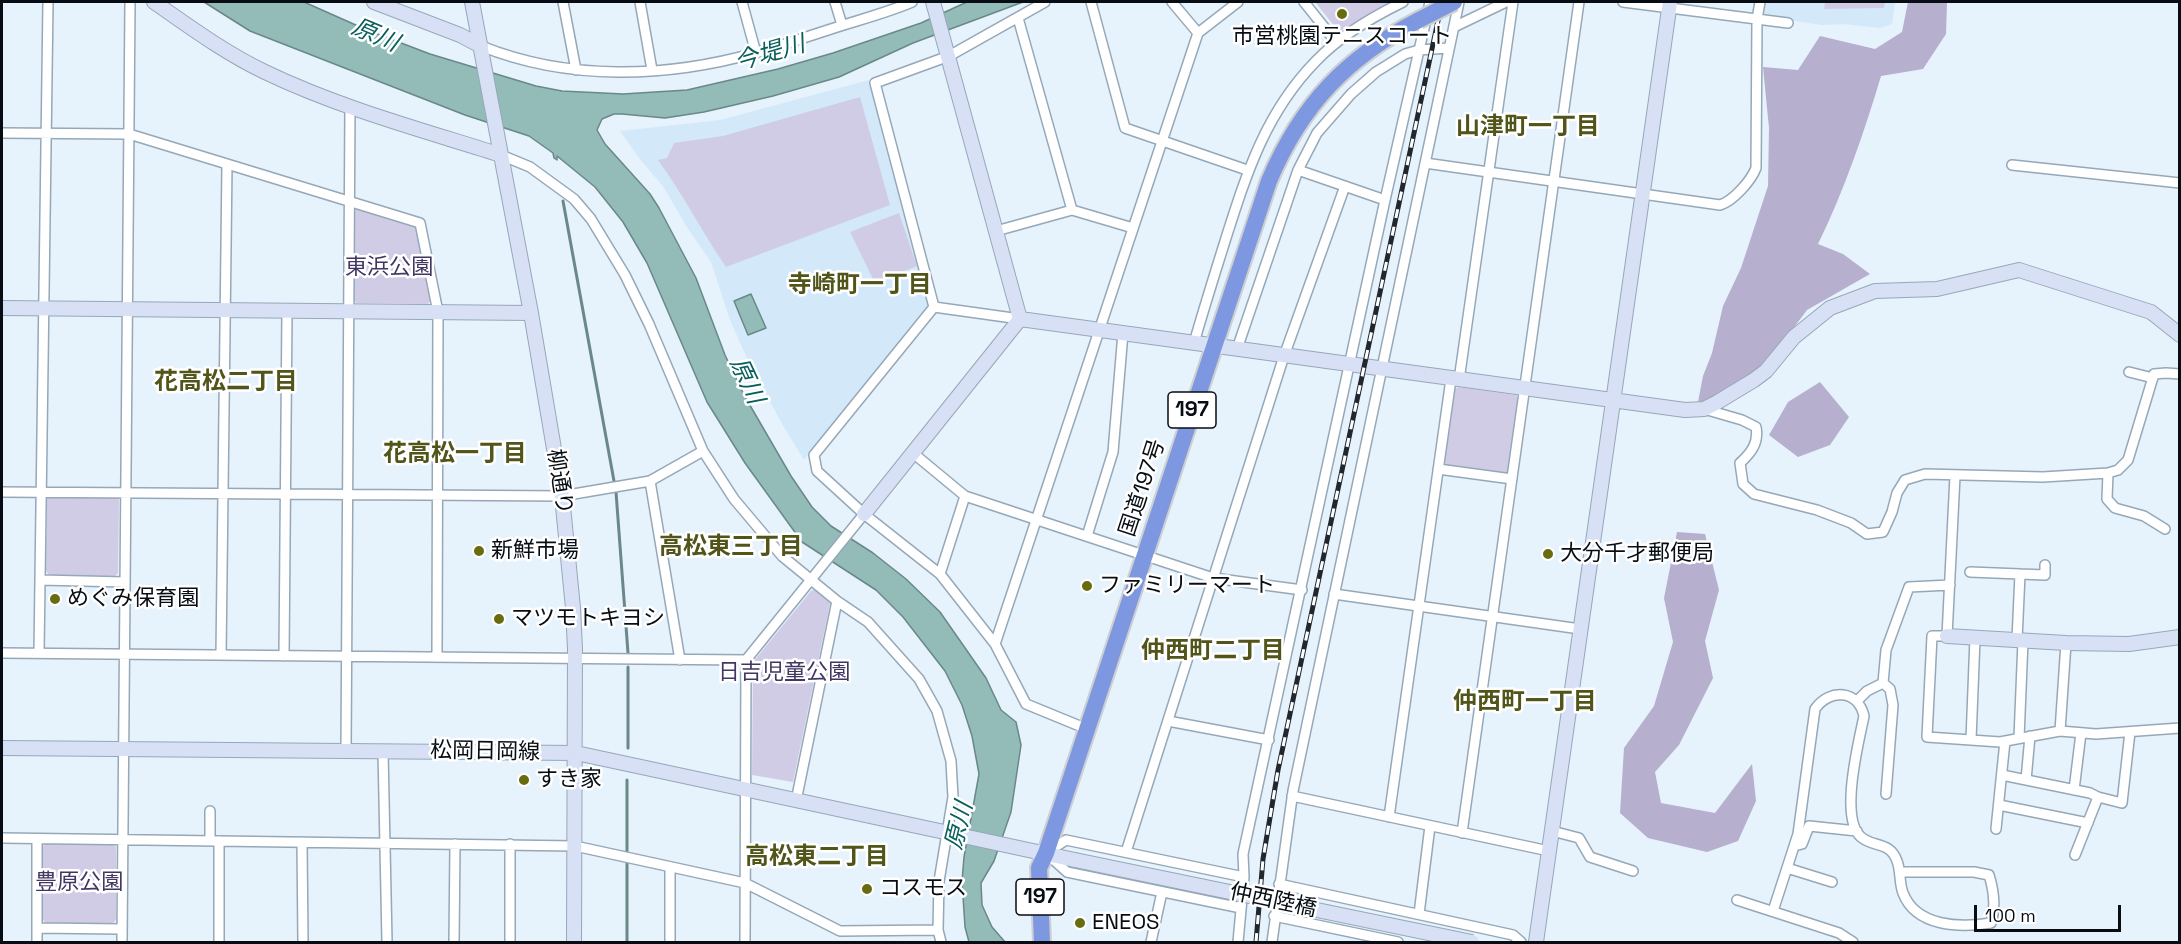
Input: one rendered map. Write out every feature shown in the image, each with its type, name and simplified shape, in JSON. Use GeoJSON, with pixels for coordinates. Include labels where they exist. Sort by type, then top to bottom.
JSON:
{"type":"FeatureCollection","features":[{"type":"Feature","properties":{"kind":"highway","name":"国道197号"},"geometry":{"type":"LineString","coordinates":[[1042,942],[1039,868],[1046,853],[1269,181],[1296,126],[1325,88],[1380,42],[1454,2]]}},
{"type":"Feature","properties":{"kind":"highway","name":"国道197号"},"geometry":{"type":"LineString","coordinates":[[1046,853],[1049,872],[1051,942]]}},
{"type":"Feature","properties":{"kind":"street"},"geometry":{"type":"LineString","coordinates":[[39,653],[48,2]]}},
{"type":"Feature","properties":{"kind":"street"},"geometry":{"type":"LineString","coordinates":[[122,942],[130,2]]}},
{"type":"Feature","properties":{"kind":"street"},"geometry":{"type":"LineString","coordinates":[[154,2],[201,35],[266,72],[350,106],[530,167],[574,200],[591,219],[625,275],[649,324],[703,451],[734,499],[782,556],[837,601],[868,622],[919,679],[937,711],[951,761],[953,834],[939,881],[938,930],[941,942]]}},
{"type":"Feature","properties":{"kind":"street"},"geometry":{"type":"LineString","coordinates":[[374,2],[460,34],[481,46],[525,61],[576,70],[607,72],[709,64],[756,53],[912,2]]}},
{"type":"Feature","properties":{"kind":"street","name":"柳通り"},"geometry":{"type":"LineString","coordinates":[[472,2],[531,313],[562,496],[573,608],[575,659],[574,942]]}},
{"type":"Feature","properties":{"kind":"street"},"geometry":{"type":"LineString","coordinates":[[563,2],[576,70]]}},
{"type":"Feature","properties":{"kind":"street"},"geometry":{"type":"LineString","coordinates":[[640,2],[652,70]]}},
{"type":"Feature","properties":{"kind":"street"},"geometry":{"type":"LineString","coordinates":[[742,2],[756,53]]}},
{"type":"Feature","properties":{"kind":"street"},"geometry":{"type":"LineString","coordinates":[[835,2],[842,25]]}},
{"type":"Feature","properties":{"kind":"street"},"geometry":{"type":"LineString","coordinates":[[934,307],[875,83],[949,56],[1045,2]]}},
{"type":"Feature","properties":{"kind":"street"},"geometry":{"type":"LineString","coordinates":[[1091,2],[1125,128],[1247,170]]}},
{"type":"Feature","properties":{"kind":"street"},"geometry":{"type":"LineString","coordinates":[[1172,2],[1198,33]]}},
{"type":"Feature","properties":{"kind":"street"},"geometry":{"type":"LineString","coordinates":[[995,644],[1198,33],[1238,2]]}},
{"type":"Feature","properties":{"kind":"street"},"geometry":{"type":"LineString","coordinates":[[1304,2],[1336,42]]}},
{"type":"Feature","properties":{"kind":"street"},"geometry":{"type":"LineString","coordinates":[[1194,343],[1247,170],[1269,123],[1289,93],[1315,61],[1336,42],[1402,2]]}},
{"type":"Feature","properties":{"kind":"street"},"geometry":{"type":"LineString","coordinates":[[1238,942],[1244,877],[1243,854],[1430,2]]}},
{"type":"Feature","properties":{"kind":"street"},"geometry":{"type":"LineString","coordinates":[[1272,942],[1278,884],[1292,796],[1459,2]]}},
{"type":"Feature","properties":{"kind":"street"},"geometry":{"type":"LineString","coordinates":[[1454,27],[1506,2]]}},
{"type":"Feature","properties":{"kind":"street"},"geometry":{"type":"LineString","coordinates":[[1389,817],[1438,469],[1489,172],[1512,2]]}},
{"type":"Feature","properties":{"kind":"street"},"geometry":{"type":"LineString","coordinates":[[1462,833],[1579,2]]}},
{"type":"Feature","properties":{"kind":"street"},"geometry":{"type":"LineString","coordinates":[[1623,2],[1669,4],[1788,23]]}},
{"type":"Feature","properties":{"kind":"street"},"geometry":{"type":"LineString","coordinates":[[1425,163],[1720,205],[1726,203],[1753,175],[1756,168],[1757,19],[1760,2]]}},
{"type":"Feature","properties":{"kind":"street"},"geometry":{"type":"LineString","coordinates":[[934,4],[1020,319]]}},
{"type":"Feature","properties":{"kind":"street"},"geometry":{"type":"LineString","coordinates":[[1536,942],[1669,4]]}},
{"type":"Feature","properties":{"kind":"street"},"geometry":{"type":"LineString","coordinates":[[1018,18],[1072,210]]}},
{"type":"Feature","properties":{"kind":"street"},"geometry":{"type":"LineString","coordinates":[[1237,349],[1298,170],[1317,133],[1351,94],[1376,72],[1405,54],[1419,50],[1449,48]]}},
{"type":"Feature","properties":{"kind":"street"},"geometry":{"type":"LineString","coordinates":[[346,751],[350,106]]}},
{"type":"Feature","properties":{"kind":"street"},"geometry":{"type":"LineString","coordinates":[[2,133],[129,134],[420,223],[438,312],[437,657]]}},
{"type":"Feature","properties":{"kind":"street"},"geometry":{"type":"LineString","coordinates":[[221,655],[226,164]]}},
{"type":"Feature","properties":{"kind":"street"},"geometry":{"type":"LineString","coordinates":[[2012,165],[2180,183]]}},
{"type":"Feature","properties":{"kind":"street"},"geometry":{"type":"LineString","coordinates":[[1298,170],[1385,200]]}},
{"type":"Feature","properties":{"kind":"street"},"geometry":{"type":"LineString","coordinates":[[1126,852],[1284,356],[1345,186]]}},
{"type":"Feature","properties":{"kind":"street"},"geometry":{"type":"LineString","coordinates":[[996,231],[1072,210],[1133,228]]}},
{"type":"Feature","properties":{"kind":"street"},"geometry":{"type":"LineString","coordinates":[[1704,409],[1716,404],[1766,371],[1794,337],[1830,308],[1875,291],[1937,289],[2019,270],[2151,312],[2180,335]]}},
{"type":"Feature","properties":{"kind":"street"},"geometry":{"type":"LineString","coordinates":[[934,307],[1613,401],[1685,410],[1704,409],[1742,420],[1756,428],[1758,437],[1750,454],[1740,463],[1743,484],[1754,494],[1817,510],[1851,523],[1868,534],[1882,532],[1892,512],[1896,493],[1905,480],[1925,474],[2043,477],[2108,473],[2118,470],[2127,463],[2154,374],[2180,374]]}},
{"type":"Feature","properties":{"kind":"street"},"geometry":{"type":"LineString","coordinates":[[934,307],[814,455],[817,471],[859,520],[940,574],[995,644],[1026,704],[1087,729]]}},
{"type":"Feature","properties":{"kind":"street"},"geometry":{"type":"LineString","coordinates":[[2,308],[531,313]]}},
{"type":"Feature","properties":{"kind":"street"},"geometry":{"type":"LineString","coordinates":[[284,656],[286,311]]}},
{"type":"Feature","properties":{"kind":"street"},"geometry":{"type":"LineString","coordinates":[[745,942],[746,660],[1020,319]]}},
{"type":"Feature","properties":{"kind":"street"},"geometry":{"type":"LineString","coordinates":[[1087,536],[1113,452],[1123,333]]}},
{"type":"Feature","properties":{"kind":"street"},"geometry":{"type":"LineString","coordinates":[[2129,372],[2153,378]]}},
{"type":"Feature","properties":{"kind":"street"},"geometry":{"type":"LineString","coordinates":[[2,492],[562,496],[650,481],[703,451]]}},
{"type":"Feature","properties":{"kind":"street"},"geometry":{"type":"LineString","coordinates":[[913,453],[965,496],[1213,578],[1302,590]]}},
{"type":"Feature","properties":{"kind":"street"},"geometry":{"type":"LineString","coordinates":[[1438,469],[1512,479]]}},
{"type":"Feature","properties":{"kind":"street"},"geometry":{"type":"LineString","coordinates":[[2108,473],[2107,499],[2113,506],[2144,516],[2165,529]]}},
{"type":"Feature","properties":{"kind":"street"},"geometry":{"type":"LineString","coordinates":[[1947,636],[1955,476]]}},
{"type":"Feature","properties":{"kind":"street"},"geometry":{"type":"LineString","coordinates":[[650,481],[680,660]]}},
{"type":"Feature","properties":{"kind":"street"},"geometry":{"type":"LineString","coordinates":[[940,574],[965,496]]}},
{"type":"Feature","properties":{"kind":"street"},"geometry":{"type":"LineString","coordinates":[[1970,572],[2045,575],[2045,565]]}},
{"type":"Feature","properties":{"kind":"street"},"geometry":{"type":"LineString","coordinates":[[2019,738],[2020,574]]}},
{"type":"Feature","properties":{"kind":"street"},"geometry":{"type":"LineString","coordinates":[[40,580],[125,582]]}},
{"type":"Feature","properties":{"kind":"street"},"geometry":{"type":"LineString","coordinates":[[1883,683],[1886,650],[1909,587],[1950,585]]}},
{"type":"Feature","properties":{"kind":"street"},"geometry":{"type":"LineString","coordinates":[[1334,594],[1581,629]]}},
{"type":"Feature","properties":{"kind":"street"},"geometry":{"type":"LineString","coordinates":[[796,801],[837,601]]}},
{"type":"Feature","properties":{"kind":"street"},"geometry":{"type":"LineString","coordinates":[[2180,638],[2129,644],[1932,636],[1927,737],[2005,741],[2060,730],[2096,734],[2180,728]]}},
{"type":"Feature","properties":{"kind":"street"},"geometry":{"type":"LineString","coordinates":[[1971,740],[1975,638]]}},
{"type":"Feature","properties":{"kind":"street"},"geometry":{"type":"LineString","coordinates":[[2060,730],[2066,643]]}},
{"type":"Feature","properties":{"kind":"street"},"geometry":{"type":"LineString","coordinates":[[2,653],[746,660]]}},
{"type":"Feature","properties":{"kind":"street"},"geometry":{"type":"LineString","coordinates":[[1857,701],[1867,691],[1883,683]]}},
{"type":"Feature","properties":{"kind":"street"},"geometry":{"type":"LineString","coordinates":[[1883,683],[1890,689],[1893,705],[1886,794]]}},
{"type":"Feature","properties":{"kind":"street"},"geometry":{"type":"LineString","coordinates":[[1773,911],[1798,834],[1815,709],[1824,699],[1837,694],[1857,701],[1862,706],[1864,716],[1854,777],[1853,826],[1861,837],[1888,847],[1897,860],[1902,892],[1912,910],[1938,923],[1980,925],[1991,923],[1994,912],[1993,886],[1989,875],[1974,872],[1900,872]]}},
{"type":"Feature","properties":{"kind":"street"},"geometry":{"type":"LineString","coordinates":[[1168,721],[1269,741]]}},
{"type":"Feature","properties":{"kind":"street"},"geometry":{"type":"LineString","coordinates":[[2002,775],[2122,803],[2130,732]]}},
{"type":"Feature","properties":{"kind":"street"},"geometry":{"type":"LineString","coordinates":[[2074,790],[2081,733]]}},
{"type":"Feature","properties":{"kind":"street"},"geometry":{"type":"LineString","coordinates":[[2026,780],[2030,736]]}},
{"type":"Feature","properties":{"kind":"street"},"geometry":{"type":"LineString","coordinates":[[1996,829],[2005,741]]}},
{"type":"Feature","properties":{"kind":"street","name":"松岡日岡線"},"geometry":{"type":"LineString","coordinates":[[2,748],[576,753],[1046,853]]}},
{"type":"Feature","properties":{"kind":"street"},"geometry":{"type":"LineString","coordinates":[[383,751],[387,942]]}},
{"type":"Feature","properties":{"kind":"street"},"geometry":{"type":"LineString","coordinates":[[1292,796],[1549,851]]}},
{"type":"Feature","properties":{"kind":"street"},"geometry":{"type":"LineString","coordinates":[[2075,855],[2098,797]]}},
{"type":"Feature","properties":{"kind":"street"},"geometry":{"type":"LineString","coordinates":[[1999,806],[2088,823]]}},
{"type":"Feature","properties":{"kind":"street"},"geometry":{"type":"LineString","coordinates":[[210,811],[215,841],[219,942]]}},
{"type":"Feature","properties":{"kind":"street"},"geometry":{"type":"LineString","coordinates":[[1419,915],[1430,826]]}},
{"type":"Feature","properties":{"kind":"street"},"geometry":{"type":"LineString","coordinates":[[1794,846],[1802,844],[1809,826],[1857,831]]}},
{"type":"Feature","properties":{"kind":"street"},"geometry":{"type":"LineString","coordinates":[[1552,831],[1579,838],[1590,857],[1633,872]]}},
{"type":"Feature","properties":{"kind":"street"},"geometry":{"type":"LineString","coordinates":[[2,838],[575,846],[745,883],[840,931],[938,930]]}},
{"type":"Feature","properties":{"kind":"street"},"geometry":{"type":"LineString","coordinates":[[37,839],[37,942]]}},
{"type":"Feature","properties":{"kind":"street"},"geometry":{"type":"LineString","coordinates":[[1241,908],[1067,872],[1046,853],[1066,840],[1244,877]]}},
{"type":"Feature","properties":{"kind":"street"},"geometry":{"type":"LineString","coordinates":[[302,842],[303,942]]}},
{"type":"Feature","properties":{"kind":"street"},"geometry":{"type":"LineString","coordinates":[[454,942],[455,844]]}},
{"type":"Feature","properties":{"kind":"street"},"geometry":{"type":"LineString","coordinates":[[510,844],[510,942]]}},
{"type":"Feature","properties":{"kind":"street","name":"仲西陸橋"},"geometry":{"type":"LineString","coordinates":[[1046,853],[1472,942]]}},
{"type":"Feature","properties":{"kind":"street"},"geometry":{"type":"LineString","coordinates":[[670,867],[670,942]]}},
{"type":"Feature","properties":{"kind":"street"},"geometry":{"type":"LineString","coordinates":[[1787,868],[1832,882]]}},
{"type":"Feature","properties":{"kind":"street"},"geometry":{"type":"LineString","coordinates":[[1278,884],[1513,935],[1521,942]]}},
{"type":"Feature","properties":{"kind":"street"},"geometry":{"type":"LineString","coordinates":[[1151,942],[1162,892]]}},
{"type":"Feature","properties":{"kind":"street"},"geometry":{"type":"LineString","coordinates":[[1737,900],[1839,933],[1853,942]]}},
{"type":"Feature","properties":{"kind":"street"},"geometry":{"type":"LineString","coordinates":[[1274,916],[1398,942]]}},
{"type":"Feature","properties":{"kind":"street"},"geometry":{"type":"LineString","coordinates":[[37,928],[122,929]]}},
{"type":"Feature","properties":{"kind":"street"},"geometry":{"type":"LineString","coordinates":[[840,931],[840,942]]}},
{"type":"Feature","properties":{"kind":"shaded area"},"geometry":{"type":"Polygon","coordinates":[[[1765,2],[1895,2],[1892,24],[1880,28],[1843,24],[1822,25],[1763,16],[1765,2]]]}},
{"type":"Feature","properties":{"kind":"shaded area"},"geometry":{"type":"Polygon","coordinates":[[[1908,2],[1947,2],[1946,34],[1923,69],[1881,76],[1853,162],[1818,244],[1843,254],[1870,274],[1807,310],[1774,354],[1744,384],[1712,401],[1698,402],[1723,306],[1741,268],[1768,186],[1769,128],[1763,67],[1798,70],[1820,36],[1875,49],[1902,32],[1908,2]]]}},
{"type":"Feature","properties":{"kind":"shaded area"},"geometry":{"type":"Polygon","coordinates":[[[869,80],[929,302],[927,308],[804,460],[746,356],[730,320],[711,262],[688,229],[663,186],[620,131],[720,120],[869,80]]]}},
{"type":"Feature","properties":{"kind":"shaded area"},"geometry":{"type":"Polygon","coordinates":[[[1820,382],[1849,417],[1830,445],[1798,457],[1769,435],[1788,402],[1820,382]]]}},
{"type":"Feature","properties":{"kind":"shaded area"},"geometry":{"type":"Polygon","coordinates":[[[1677,532],[1705,534],[1719,590],[1705,641],[1713,678],[1679,745],[1655,772],[1661,803],[1715,813],[1752,764],[1756,801],[1738,841],[1707,852],[1648,838],[1620,813],[1624,748],[1654,706],[1673,642],[1664,598],[1677,532]]]}},
{"type":"Feature","properties":{"kind":"green space"},"geometry":{"type":"Polygon","coordinates":[[[1315,2],[1391,2],[1339,32],[1315,2]]]}},
{"type":"Feature","properties":{"kind":"green space"},"geometry":{"type":"Polygon","coordinates":[[[1825,2],[1885,2],[1884,8],[1824,9],[1825,2]]]}},
{"type":"Feature","properties":{"kind":"green space"},"geometry":{"type":"Polygon","coordinates":[[[860,97],[890,205],[726,267],[658,160],[667,158],[674,143],[723,136],[860,97]]]}},
{"type":"Feature","properties":{"kind":"green space","name":"東浜公園"},"geometry":{"type":"Polygon","coordinates":[[[358,209],[415,226],[431,300],[428,304],[357,303],[353,301],[354,212],[358,209]]]}},
{"type":"Feature","properties":{"kind":"green space"},"geometry":{"type":"Polygon","coordinates":[[[899,213],[917,266],[875,283],[850,232],[899,213]]]}},
{"type":"Feature","properties":{"kind":"green space"},"geometry":{"type":"Polygon","coordinates":[[[1458,387],[1516,395],[1518,399],[1508,471],[1504,474],[1447,466],[1444,463],[1455,389],[1458,387]]]}},
{"type":"Feature","properties":{"kind":"green space"},"geometry":{"type":"Polygon","coordinates":[[[49,495],[116,495],[119,500],[118,573],[114,577],[49,575],[46,571],[47,499],[49,495]]]}},
{"type":"Feature","properties":{"kind":"green space","name":"日吉児童公園"},"geometry":{"type":"Polygon","coordinates":[[[815,589],[829,600],[830,604],[793,782],[752,775],[753,662],[815,589]]]}},
{"type":"Feature","properties":{"kind":"green space","name":"豊原公園"},"geometry":{"type":"Polygon","coordinates":[[[45,844],[113,844],[116,847],[116,920],[112,924],[46,923],[42,919],[42,847],[45,844]]]}},
{"type":"Feature","properties":{"kind":"water","name":"原川"},"geometry":{"type":"Polygon","coordinates":[[[204,2],[304,2],[367,30],[430,54],[536,86],[562,91],[623,94],[687,90],[778,69],[921,23],[967,2],[1023,2],[913,43],[839,77],[773,96],[704,112],[665,118],[614,114],[602,119],[597,130],[605,144],[650,194],[659,208],[696,278],[725,355],[744,395],[791,476],[812,507],[831,526],[873,553],[906,579],[940,612],[986,678],[1001,710],[1016,722],[1021,745],[1011,812],[994,861],[981,883],[982,905],[992,927],[1005,942],[969,942],[965,927],[962,881],[964,857],[979,774],[972,736],[962,705],[945,671],[903,617],[876,590],[802,542],[745,463],[707,402],[647,263],[623,222],[595,187],[557,156],[557,160],[554,158],[553,153],[529,136],[465,115],[250,31],[204,2]]]}},
{"type":"Feature","properties":{"kind":"water"},"geometry":{"type":"Polygon","coordinates":[[[751,294],[766,328],[748,335],[734,301],[751,294]]]}},
{"type":"Feature","properties":{"kind":"waterway"},"geometry":{"type":"LineString","coordinates":[[563,201],[614,481]]}},
{"type":"Feature","properties":{"kind":"waterway"},"geometry":{"type":"LineString","coordinates":[[616,492],[628,653]]}},
{"type":"Feature","properties":{"kind":"waterway"},"geometry":{"type":"LineString","coordinates":[[628,667],[628,748]]}},
{"type":"Feature","properties":{"kind":"waterway"},"geometry":{"type":"LineString","coordinates":[[627,780],[627,851]]}},
{"type":"Feature","properties":{"kind":"waterway"},"geometry":{"type":"LineString","coordinates":[[627,861],[627,942]]}},
{"type":"Feature","properties":{"kind":"railway"},"geometry":{"type":"LineString","coordinates":[[1256,942],[1263,859],[1278,770],[1442,2]]}},
{"type":"Feature","properties":{"kind":"place","name":"市営桃園テニスコート"},"geometry":{"type":"Point","coordinates":[1342,14]}},
{"type":"Feature","properties":{"kind":"place","name":"新鮮市場"},"geometry":{"type":"Point","coordinates":[479,551]}},
{"type":"Feature","properties":{"kind":"place","name":"大分千才郵便局"},"geometry":{"type":"Point","coordinates":[1548,554]}},
{"type":"Feature","properties":{"kind":"place","name":"ファミリーマート"},"geometry":{"type":"Point","coordinates":[1087,586]}},
{"type":"Feature","properties":{"kind":"place","name":"めぐみ保育園"},"geometry":{"type":"Point","coordinates":[55,599]}},
{"type":"Feature","properties":{"kind":"place","name":"マツモトキヨシ"},"geometry":{"type":"Point","coordinates":[499,619]}},
{"type":"Feature","properties":{"kind":"place","name":"すき家"},"geometry":{"type":"Point","coordinates":[524,780]}},
{"type":"Feature","properties":{"kind":"place","name":"コスモス"},"geometry":{"type":"Point","coordinates":[867,889]}},
{"type":"Feature","properties":{"kind":"place","name":"ENEOS"},"geometry":{"type":"Point","coordinates":[1080,923]}},
{"type":"Feature","properties":{"kind":"district","name":"山津町一丁目"},"geometry":{"type":"Point","coordinates":[1528,127]}},
{"type":"Feature","properties":{"kind":"district","name":"寺崎町一丁目"},"geometry":{"type":"Point","coordinates":[860,285]}},
{"type":"Feature","properties":{"kind":"district","name":"花高松二丁目"},"geometry":{"type":"Point","coordinates":[226,382]}},
{"type":"Feature","properties":{"kind":"district","name":"花高松一丁目"},"geometry":{"type":"Point","coordinates":[455,454]}},
{"type":"Feature","properties":{"kind":"district","name":"高松東三丁目"},"geometry":{"type":"Point","coordinates":[731,547]}},
{"type":"Feature","properties":{"kind":"district","name":"仲西町二丁目"},"geometry":{"type":"Point","coordinates":[1213,651]}},
{"type":"Feature","properties":{"kind":"district","name":"仲西町一丁目"},"geometry":{"type":"Point","coordinates":[1525,702]}},
{"type":"Feature","properties":{"kind":"district","name":"高松東二丁目"},"geometry":{"type":"Point","coordinates":[817,857]}},
{"type":"Feature","properties":{"kind":"water label","name":"今堤川"},"geometry":{"type":"Point","coordinates":[770,54]}}]}
